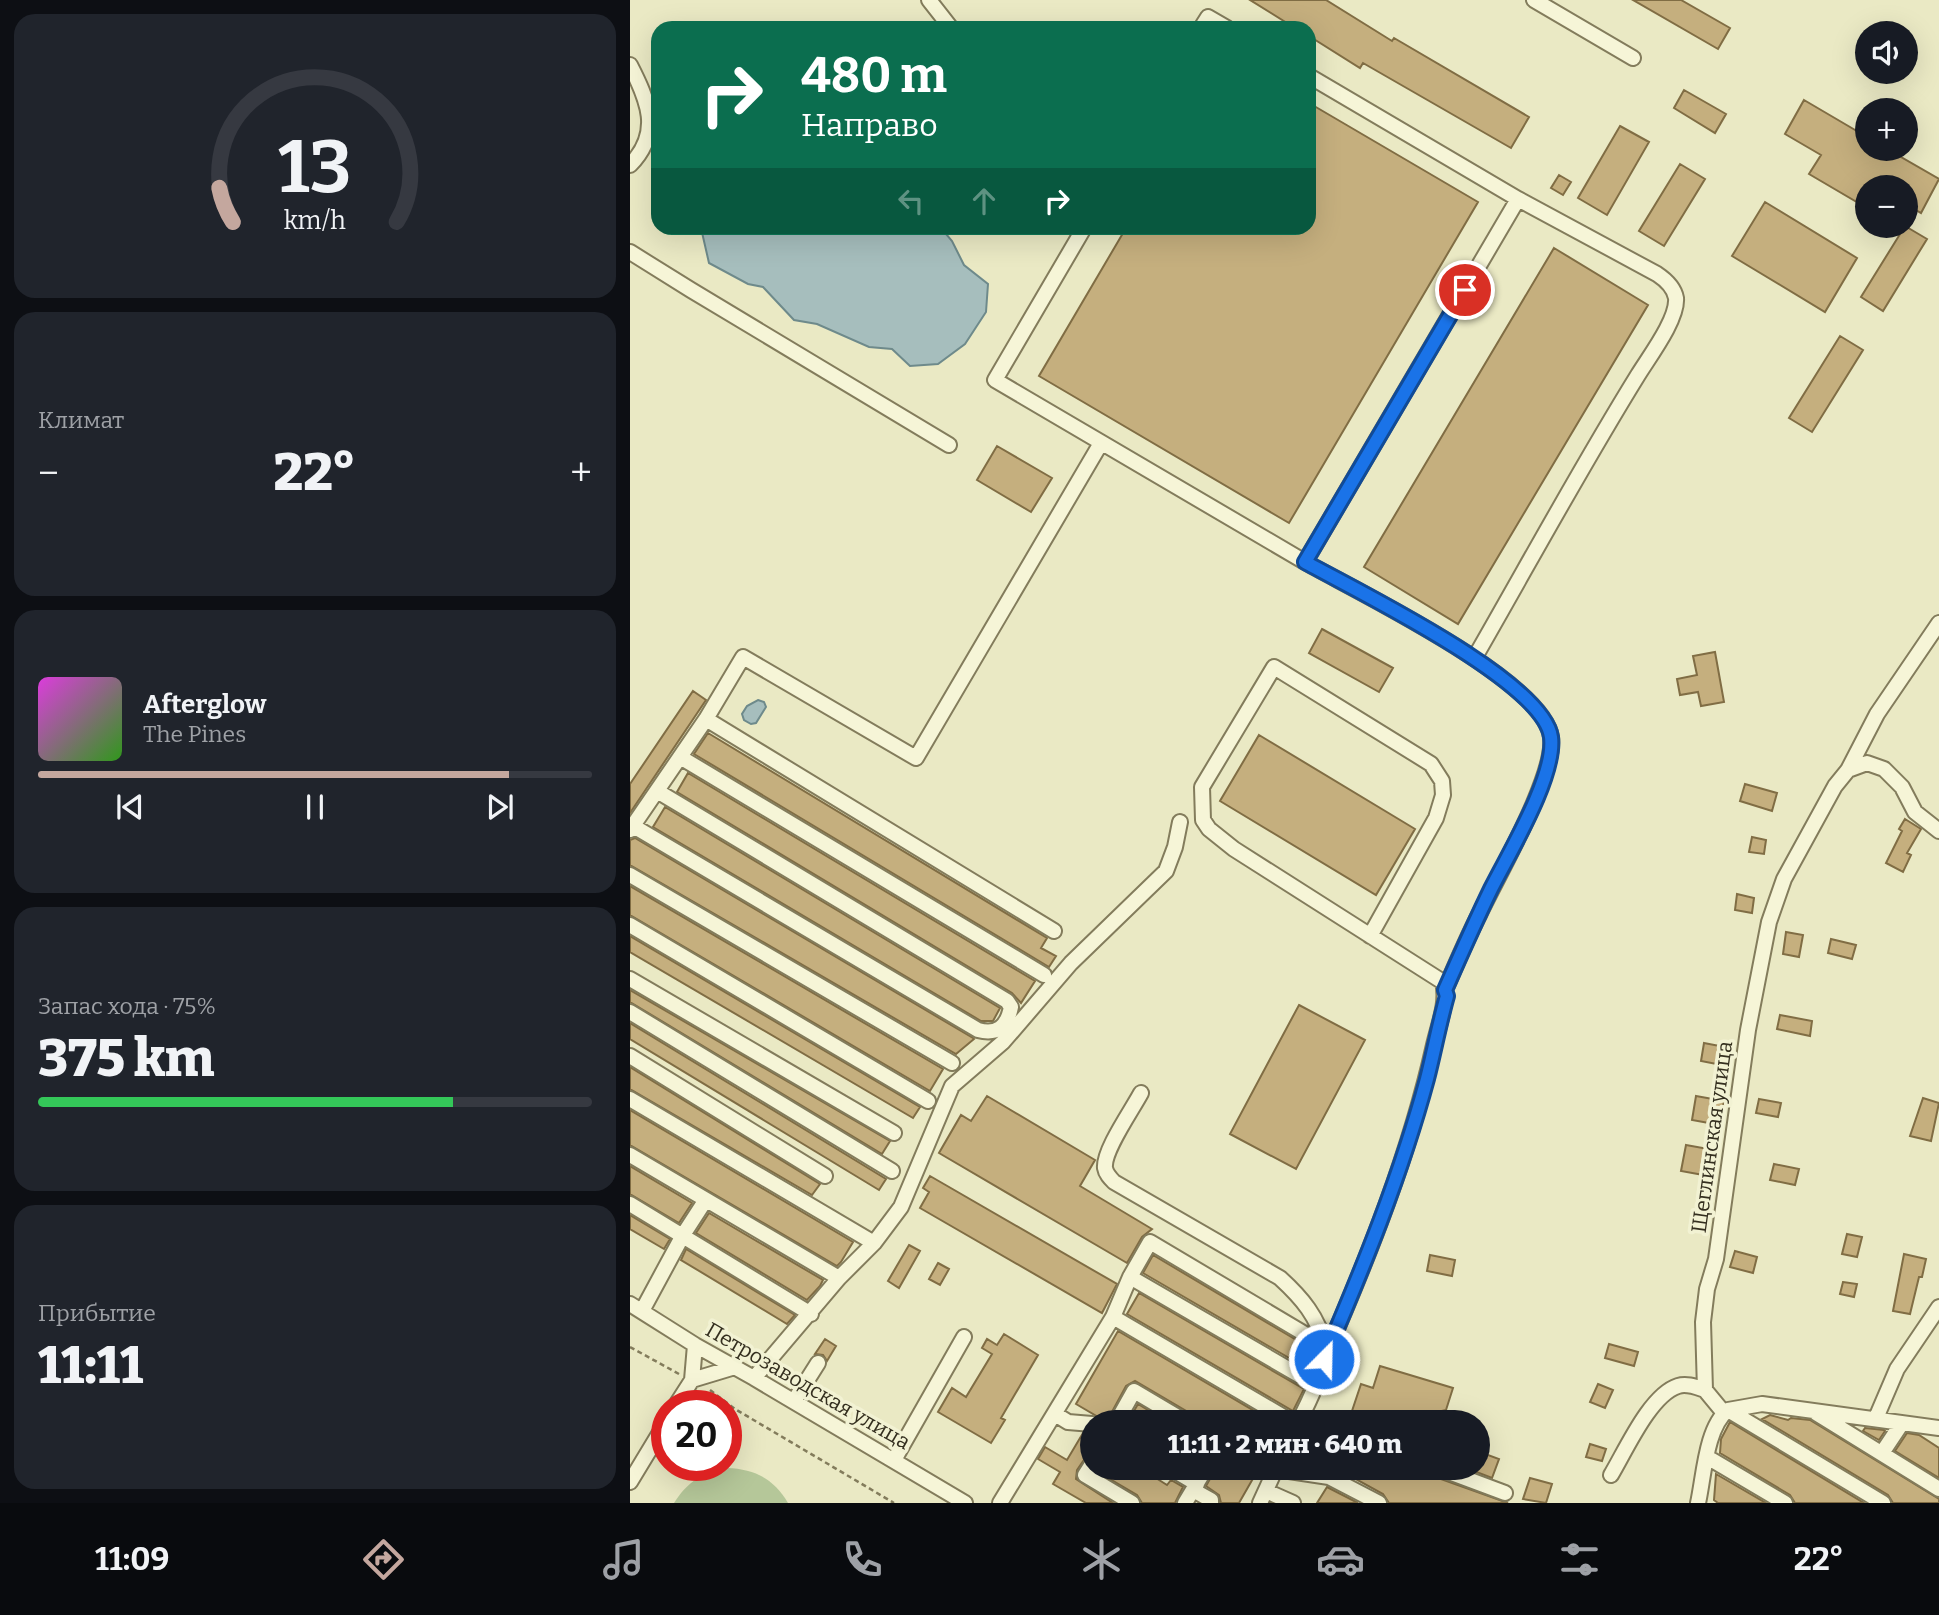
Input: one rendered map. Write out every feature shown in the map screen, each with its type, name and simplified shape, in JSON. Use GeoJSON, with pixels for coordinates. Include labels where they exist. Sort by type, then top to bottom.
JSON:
{"type":"FeatureCollection","features":[{"type":"Feature","properties":{"kind":"street"},"geometry":{"type":"LineString","coordinates":[[929,0],[946,21]]}},
{"type":"Feature","properties":{"kind":"street"},"geometry":{"type":"LineString","coordinates":[[1534,0],[1633,58]]}},
{"type":"Feature","properties":{"kind":"street"},"geometry":{"type":"LineString","coordinates":[[630,65],[650,116],[649,137],[642,153],[630,165]]}},
{"type":"Feature","properties":{"kind":"street"},"geometry":{"type":"LineString","coordinates":[[1316,80],[1518,199],[1657,274],[1669,283],[1676,299],[1661,337],[1475,657]]}},
{"type":"Feature","properties":{"kind":"street"},"geometry":{"type":"LineString","coordinates":[[1305,562],[1518,199]]}},
{"type":"Feature","properties":{"kind":"street"},"geometry":{"type":"LineString","coordinates":[[1080,235],[995,380],[1305,562],[1475,657],[1533,704],[1547,723],[1551,739],[1548,763],[1539,793],[1472,928],[1445,990]]}},
{"type":"Feature","properties":{"kind":"street"},"geometry":{"type":"LineString","coordinates":[[630,251],[949,445]]}},
{"type":"Feature","properties":{"kind":"street"},"geometry":{"type":"LineString","coordinates":[[657,791],[1007,1001],[1011,1007],[1009,1016],[998,1030],[989,1033],[978,1030],[631,828],[706,719],[743,657],[916,758],[1101,443]]}},
{"type":"Feature","properties":{"kind":"street","name":"Щеглинская улица"},"geometry":{"type":"LineString","coordinates":[[1705,1390],[1703,1322],[1707,1289],[1716,1259],[1748,1030],[1769,922],[1784,879],[1835,786],[1848,769],[1877,715],[1939,623]]}},
{"type":"Feature","properties":{"kind":"street"},"geometry":{"type":"LineString","coordinates":[[1304,1410],[1316,1385],[1325,1352],[1364,1268],[1408,1140],[1447,996],[1443,982],[1370,936],[1234,849],[1209,829],[1203,820],[1202,788],[1274,667],[1431,764],[1442,781],[1443,795],[1436,818],[1370,936]]}},
{"type":"Feature","properties":{"kind":"street"},"geometry":{"type":"LineString","coordinates":[[706,719],[1054,931]]}},
{"type":"Feature","properties":{"kind":"street"},"geometry":{"type":"LineString","coordinates":[[680,757],[1044,975]]}},
{"type":"Feature","properties":{"kind":"street"},"geometry":{"type":"LineString","coordinates":[[1848,769],[1867,763],[1884,769],[1902,787],[1915,812],[1939,831]]}},
{"type":"Feature","properties":{"kind":"street"},"geometry":{"type":"LineString","coordinates":[[754,1378],[839,1278],[874,1243],[901,1207],[952,1086],[1003,1042],[1071,963],[1166,871],[1180,822]]}},
{"type":"Feature","properties":{"kind":"street"},"geometry":{"type":"LineString","coordinates":[[630,875],[952,1063]]}},
{"type":"Feature","properties":{"kind":"street"},"geometry":{"type":"LineString","coordinates":[[630,925],[928,1101]]}},
{"type":"Feature","properties":{"kind":"street"},"geometry":{"type":"LineString","coordinates":[[630,979],[894,1133]]}},
{"type":"Feature","properties":{"kind":"street"},"geometry":{"type":"LineString","coordinates":[[630,1012],[892,1171]]}},
{"type":"Feature","properties":{"kind":"street"},"geometry":{"type":"LineString","coordinates":[[630,1056],[825,1176]]}},
{"type":"Feature","properties":{"kind":"street"},"geometry":{"type":"LineString","coordinates":[[1141,1093],[1109,1152],[1105,1168],[1108,1176],[1114,1182],[1280,1278],[1311,1312],[1321,1329],[1325,1352]]}},
{"type":"Feature","properties":{"kind":"street"},"geometry":{"type":"LineString","coordinates":[[630,1099],[874,1243]]}},
{"type":"Feature","properties":{"kind":"street"},"geometry":{"type":"LineString","coordinates":[[630,1156],[839,1278]]}},
{"type":"Feature","properties":{"kind":"street"},"geometry":{"type":"LineString","coordinates":[[636,1308],[705,1201]]}},
{"type":"Feature","properties":{"kind":"street"},"geometry":{"type":"LineString","coordinates":[[630,1204],[811,1314]]}},
{"type":"Feature","properties":{"kind":"street"},"geometry":{"type":"LineString","coordinates":[[1000,1503],[1113,1318],[1130,1277],[1150,1242],[1325,1352]]}},
{"type":"Feature","properties":{"kind":"street"},"geometry":{"type":"LineString","coordinates":[[1130,1277],[1316,1385]]}},
{"type":"Feature","properties":{"kind":"street"},"geometry":{"type":"LineString","coordinates":[[1876,1418],[1897,1369],[1939,1307]]}},
{"type":"Feature","properties":{"kind":"street","name":"Петрозаводская улица"},"geometry":{"type":"LineString","coordinates":[[636,1308],[965,1503]]}},
{"type":"Feature","properties":{"kind":"street"},"geometry":{"type":"LineString","coordinates":[[1113,1318],[1278,1410]]}},
{"type":"Feature","properties":{"kind":"street"},"geometry":{"type":"LineString","coordinates":[[894,1460],[964,1337]]}},
{"type":"Feature","properties":{"kind":"street"},"geometry":{"type":"LineString","coordinates":[[685,1390],[691,1380],[695,1345]]}},
{"type":"Feature","properties":{"kind":"street"},"geometry":{"type":"LineString","coordinates":[[794,1401],[818,1363]]}},
{"type":"Feature","properties":{"kind":"street"},"geometry":{"type":"LineString","coordinates":[[691,1380],[735,1367]]}},
{"type":"Feature","properties":{"kind":"street"},"geometry":{"type":"LineString","coordinates":[[1611,1475],[1662,1395],[1678,1386],[1690,1385],[1705,1390],[1726,1411],[1883,1503]]}},
{"type":"Feature","properties":{"kind":"street"},"geometry":{"type":"LineString","coordinates":[[1123,1410],[1134,1391],[1166,1410]]}},
{"type":"Feature","properties":{"kind":"street"},"geometry":{"type":"LineString","coordinates":[[1701,1502],[1707,1457],[1716,1425],[1726,1411],[1762,1404],[1939,1428]]}},
{"type":"Feature","properties":{"kind":"street"},"geometry":{"type":"LineString","coordinates":[[1812,1411],[1939,1489]]}},
{"type":"Feature","properties":{"kind":"street"},"geometry":{"type":"LineString","coordinates":[[1055,1414],[1068,1422],[1080,1423]]}},
{"type":"Feature","properties":{"kind":"street"},"geometry":{"type":"LineString","coordinates":[[1882,1453],[1908,1424]]}},
{"type":"Feature","properties":{"kind":"street"},"geometry":{"type":"LineString","coordinates":[[1908,1424],[1939,1440]]}},
{"type":"Feature","properties":{"kind":"street"},"geometry":{"type":"LineString","coordinates":[[632,1475],[651,1446]]}},
{"type":"Feature","properties":{"kind":"street"},"geometry":{"type":"LineString","coordinates":[[1707,1457],[1785,1503]]}},
{"type":"Feature","properties":{"kind":"street"},"geometry":{"type":"LineString","coordinates":[[1093,1480],[1132,1503]]}},
{"type":"Feature","properties":{"kind":"street"},"geometry":{"type":"LineString","coordinates":[[1271,1480],[1263,1497],[1293,1503]]}},
{"type":"Feature","properties":{"kind":"street"},"geometry":{"type":"LineString","coordinates":[[1335,1480],[1378,1503]]}},
{"type":"Feature","properties":{"kind":"street"},"geometry":{"type":"LineString","coordinates":[[1470,1480],[1504,1493]]}},
{"type":"Feature","properties":{"kind":"street"},"geometry":{"type":"LineString","coordinates":[[1192,1492],[1211,1503]]}},
{"type":"Feature","properties":{"kind":"path"},"geometry":{"type":"LineString","coordinates":[[630,1347],[706,1387],[735,1409],[894,1503]]}},
{"type":"Feature","properties":{"kind":"green space"},"geometry":{"type":"Polygon","coordinates":[[[742,1470],[763,1477],[788,1503],[674,1503],[694,1481],[742,1481],[742,1470]]]}},
{"type":"Feature","properties":{"kind":"water"},"geometry":{"type":"Polygon","coordinates":[[[703,235],[947,235],[964,265],[988,284],[986,312],[965,344],[938,364],[910,366],[892,349],[869,347],[817,324],[794,320],[763,287],[748,284],[709,263],[703,235]]]}},
{"type":"Feature","properties":{"kind":"water"},"geometry":{"type":"Polygon","coordinates":[[[758,700],[764,702],[766,707],[756,723],[751,724],[744,720],[742,714],[747,706],[758,700]]]}},
{"type":"Feature","properties":{"kind":"building"},"geometry":{"type":"Polygon","coordinates":[[[1250,0],[1326,0],[1392,41],[1394,38],[1529,117],[1511,148],[1363,63],[1360,68],[1316,40],[1316,21],[1284,21],[1250,0]]]}},
{"type":"Feature","properties":{"kind":"building"},"geometry":{"type":"Polygon","coordinates":[[[1633,0],[1681,0],[1730,28],[1718,49],[1633,0]]]}},
{"type":"Feature","properties":{"kind":"building"},"geometry":{"type":"Polygon","coordinates":[[[1684,90],[1726,114],[1715,133],[1674,108],[1684,90]]]}},
{"type":"Feature","properties":{"kind":"building"},"geometry":{"type":"Polygon","coordinates":[[[1804,100],[1855,130],[1855,161],[1908,161],[1939,179],[1921,213],[1918,211],[1918,175],[1855,175],[1855,201],[1809,174],[1821,155],[1785,134],[1804,100]]]}},
{"type":"Feature","properties":{"kind":"building"},"geometry":{"type":"Polygon","coordinates":[[[1316,107],[1478,202],[1289,523],[1039,376],[1122,235],[1316,235],[1316,107]]]}},
{"type":"Feature","properties":{"kind":"building"},"geometry":{"type":"Polygon","coordinates":[[[1620,126],[1649,142],[1607,215],[1578,198],[1620,126]]]}},
{"type":"Feature","properties":{"kind":"building"},"geometry":{"type":"Polygon","coordinates":[[[1680,164],[1705,179],[1664,246],[1639,231],[1680,164]]]}},
{"type":"Feature","properties":{"kind":"building"},"geometry":{"type":"Polygon","coordinates":[[[1559,175],[1571,182],[1563,195],[1551,188],[1559,175]]]}},
{"type":"Feature","properties":{"kind":"building"},"geometry":{"type":"Polygon","coordinates":[[[1765,202],[1857,258],[1825,312],[1732,256],[1765,202]]]}},
{"type":"Feature","properties":{"kind":"building"},"geometry":{"type":"Polygon","coordinates":[[[1918,234],[1927,239],[1883,311],[1861,297],[1898,238],[1918,238],[1918,234]]]}},
{"type":"Feature","properties":{"kind":"building"},"geometry":{"type":"Polygon","coordinates":[[[1554,248],[1648,305],[1458,624],[1364,567],[1554,248]]]}},
{"type":"Feature","properties":{"kind":"building"},"geometry":{"type":"Polygon","coordinates":[[[1840,336],[1863,350],[1812,432],[1789,418],[1840,336]]]}},
{"type":"Feature","properties":{"kind":"building"},"geometry":{"type":"Polygon","coordinates":[[[997,446],[1052,478],[1031,512],[977,480],[997,446]]]}},
{"type":"Feature","properties":{"kind":"building"},"geometry":{"type":"Polygon","coordinates":[[[1322,629],[1393,668],[1379,692],[1309,653],[1322,629]]]}},
{"type":"Feature","properties":{"kind":"building"},"geometry":{"type":"Polygon","coordinates":[[[1715,652],[1724,702],[1701,706],[1698,692],[1680,695],[1677,679],[1697,675],[1693,656],[1715,652]]]}},
{"type":"Feature","properties":{"kind":"building"},"geometry":{"type":"Polygon","coordinates":[[[693,691],[706,700],[630,813],[630,784],[693,691]]]}},
{"type":"Feature","properties":{"kind":"building"},"geometry":{"type":"Polygon","coordinates":[[[708,733],[1047,938],[1041,948],[1056,956],[1049,967],[694,754],[708,733]]]}},
{"type":"Feature","properties":{"kind":"building"},"geometry":{"type":"Polygon","coordinates":[[[1259,735],[1415,829],[1376,895],[1220,801],[1259,735]]]}},
{"type":"Feature","properties":{"kind":"building"},"geometry":{"type":"Polygon","coordinates":[[[688,773],[1035,981],[1021,1003],[1012,993],[677,792],[688,773]]]}},
{"type":"Feature","properties":{"kind":"building"},"geometry":{"type":"Polygon","coordinates":[[[1745,784],[1777,793],[1772,811],[1740,801],[1745,784]]]}},
{"type":"Feature","properties":{"kind":"building"},"geometry":{"type":"Polygon","coordinates":[[[665,807],[1000,1008],[993,1021],[981,1021],[653,827],[665,807]]]}},
{"type":"Feature","properties":{"kind":"building"},"geometry":{"type":"Polygon","coordinates":[[[1905,819],[1921,829],[1907,853],[1911,855],[1903,872],[1886,863],[1905,819]]]}},
{"type":"Feature","properties":{"kind":"building"},"geometry":{"type":"Polygon","coordinates":[[[1752,837],[1766,840],[1764,854],[1749,852],[1752,837]]]}},
{"type":"Feature","properties":{"kind":"building"},"geometry":{"type":"Polygon","coordinates":[[[635,838],[974,1039],[956,1054],[630,865],[630,840],[635,838]]]}},
{"type":"Feature","properties":{"kind":"building"},"geometry":{"type":"Polygon","coordinates":[[[630,886],[943,1069],[930,1091],[630,915],[630,886]]]}},
{"type":"Feature","properties":{"kind":"building"},"geometry":{"type":"Polygon","coordinates":[[[1737,894],[1754,898],[1752,913],[1735,910],[1737,894]]]}},
{"type":"Feature","properties":{"kind":"building"},"geometry":{"type":"Polygon","coordinates":[[[1786,932],[1803,935],[1799,957],[1783,954],[1786,932]]]}},
{"type":"Feature","properties":{"kind":"building"},"geometry":{"type":"Polygon","coordinates":[[[630,936],[920,1107],[913,1118],[630,952],[630,936]]]}},
{"type":"Feature","properties":{"kind":"building"},"geometry":{"type":"Polygon","coordinates":[[[1831,939],[1856,945],[1852,959],[1828,953],[1831,939]]]}},
{"type":"Feature","properties":{"kind":"building"},"geometry":{"type":"Polygon","coordinates":[[[630,990],[890,1141],[882,1154],[630,1002],[630,990]]]}},
{"type":"Feature","properties":{"kind":"building"},"geometry":{"type":"Polygon","coordinates":[[[1299,1005],[1365,1040],[1296,1169],[1230,1134],[1299,1005]]]}},
{"type":"Feature","properties":{"kind":"building"},"geometry":{"type":"Polygon","coordinates":[[[1780,1015],[1812,1021],[1810,1036],[1777,1029],[1780,1015]]]}},
{"type":"Feature","properties":{"kind":"building"},"geometry":{"type":"Polygon","coordinates":[[[630,1023],[886,1179],[879,1190],[630,1039],[630,1023]]]}},
{"type":"Feature","properties":{"kind":"building"},"geometry":{"type":"Polygon","coordinates":[[[1704,1043],[1730,1048],[1727,1066],[1701,1061],[1704,1043]]]}},
{"type":"Feature","properties":{"kind":"building"},"geometry":{"type":"Polygon","coordinates":[[[630,1067],[820,1184],[812,1195],[630,1089],[630,1067]]]}},
{"type":"Feature","properties":{"kind":"building"},"geometry":{"type":"Polygon","coordinates":[[[987,1096],[1095,1160],[1080,1186],[1152,1229],[1142,1237],[1127,1263],[939,1153],[961,1115],[971,1121],[987,1096]]]}},
{"type":"Feature","properties":{"kind":"building"},"geometry":{"type":"Polygon","coordinates":[[[1696,1096],[1724,1101],[1720,1125],[1692,1120],[1696,1096]]]}},
{"type":"Feature","properties":{"kind":"building"},"geometry":{"type":"Polygon","coordinates":[[[1923,1098],[1939,1103],[1931,1141],[1910,1136],[1923,1098]]]}},
{"type":"Feature","properties":{"kind":"building"},"geometry":{"type":"Polygon","coordinates":[[[1759,1099],[1781,1103],[1778,1117],[1756,1113],[1759,1099]]]}},
{"type":"Feature","properties":{"kind":"building"},"geometry":{"type":"Polygon","coordinates":[[[630,1110],[853,1242],[841,1262],[837,1266],[630,1145],[630,1110]]]}},
{"type":"Feature","properties":{"kind":"building"},"geometry":{"type":"Polygon","coordinates":[[[1686,1145],[1714,1150],[1709,1176],[1681,1171],[1686,1145]]]}},
{"type":"Feature","properties":{"kind":"building"},"geometry":{"type":"Polygon","coordinates":[[[1774,1164],[1799,1169],[1795,1185],[1770,1180],[1774,1164]]]}},
{"type":"Feature","properties":{"kind":"building"},"geometry":{"type":"Polygon","coordinates":[[[630,1166],[692,1203],[679,1223],[630,1194],[630,1166]]]}},
{"type":"Feature","properties":{"kind":"building"},"geometry":{"type":"Polygon","coordinates":[[[930,1176],[1117,1284],[1102,1313],[920,1208],[929,1192],[923,1188],[930,1176]]]}},
{"type":"Feature","properties":{"kind":"building"},"geometry":{"type":"Polygon","coordinates":[[[709,1213],[823,1280],[820,1286],[807,1300],[696,1233],[709,1213]]]}},
{"type":"Feature","properties":{"kind":"building"},"geometry":{"type":"Polygon","coordinates":[[[630,1215],[670,1239],[664,1249],[630,1229],[630,1215]]]}},
{"type":"Feature","properties":{"kind":"building"},"geometry":{"type":"Polygon","coordinates":[[[1847,1234],[1862,1237],[1857,1257],[1842,1254],[1847,1234]]]}},
{"type":"Feature","properties":{"kind":"building"},"geometry":{"type":"Polygon","coordinates":[[[909,1245],[920,1251],[899,1288],[888,1281],[909,1245]]]}},
{"type":"Feature","properties":{"kind":"building"},"geometry":{"type":"Polygon","coordinates":[[[686,1249],[795,1315],[787,1324],[681,1260],[686,1249]]]}},
{"type":"Feature","properties":{"kind":"building"},"geometry":{"type":"Polygon","coordinates":[[[1735,1251],[1757,1257],[1753,1273],[1730,1267],[1735,1251]]]}},
{"type":"Feature","properties":{"kind":"building"},"geometry":{"type":"Polygon","coordinates":[[[1904,1254],[1926,1259],[1910,1314],[1893,1311],[1904,1254]]]}},
{"type":"Feature","properties":{"kind":"building"},"geometry":{"type":"Polygon","coordinates":[[[1153,1255],[1315,1351],[1308,1369],[1143,1273],[1153,1255]]]}},
{"type":"Feature","properties":{"kind":"building"},"geometry":{"type":"Polygon","coordinates":[[[1430,1255],[1455,1260],[1452,1276],[1427,1271],[1430,1255]]]}},
{"type":"Feature","properties":{"kind":"building"},"geometry":{"type":"Polygon","coordinates":[[[938,1263],[949,1269],[940,1285],[929,1279],[938,1263]]]}},
{"type":"Feature","properties":{"kind":"building"},"geometry":{"type":"Polygon","coordinates":[[[1843,1282],[1857,1284],[1854,1297],[1840,1294],[1843,1282]]]}},
{"type":"Feature","properties":{"kind":"building"},"geometry":{"type":"Polygon","coordinates":[[[1139,1293],[1304,1389],[1291,1410],[1127,1314],[1139,1293]]]}},
{"type":"Feature","properties":{"kind":"building"},"geometry":{"type":"Polygon","coordinates":[[[1118,1331],[1253,1410],[1184,1410],[1135,1381],[1126,1386],[1113,1410],[1086,1410],[1076,1404],[1118,1331]]]}},
{"type":"Feature","properties":{"kind":"building"},"geometry":{"type":"Polygon","coordinates":[[[1004,1334],[1038,1355],[1001,1418],[1005,1420],[991,1443],[938,1412],[952,1388],[966,1397],[992,1354],[982,1348],[987,1339],[997,1345],[1004,1334]]]}},
{"type":"Feature","properties":{"kind":"building"},"geometry":{"type":"Polygon","coordinates":[[[825,1339],[836,1346],[827,1361],[823,1355],[815,1354],[825,1339]]]}},
{"type":"Feature","properties":{"kind":"building"},"geometry":{"type":"Polygon","coordinates":[[[1609,1344],[1638,1352],[1634,1366],[1605,1358],[1609,1344]]]}},
{"type":"Feature","properties":{"kind":"building"},"geometry":{"type":"Polygon","coordinates":[[[1380,1366],[1453,1388],[1446,1410],[1352,1410],[1361,1384],[1373,1388],[1380,1366]]]}},
{"type":"Feature","properties":{"kind":"building"},"geometry":{"type":"Polygon","coordinates":[[[1598,1384],[1613,1390],[1605,1408],[1590,1402],[1598,1384]]]}},
{"type":"Feature","properties":{"kind":"building"},"geometry":{"type":"Polygon","coordinates":[[[1138,1404],[1148,1410],[1135,1410],[1138,1404]]]}},
{"type":"Feature","properties":{"kind":"building"},"geometry":{"type":"Polygon","coordinates":[[[1770,1415],[1788,1420],[1810,1420],[1939,1499],[1939,1503],[1893,1503],[1888,1495],[1762,1419],[1770,1415]]]}},
{"type":"Feature","properties":{"kind":"building"},"geometry":{"type":"Polygon","coordinates":[[[1730,1422],[1864,1503],[1795,1503],[1790,1495],[1720,1453],[1721,1439],[1730,1422]]]}},
{"type":"Feature","properties":{"kind":"building"},"geometry":{"type":"Polygon","coordinates":[[[1865,1428],[1885,1431],[1879,1440],[1863,1431],[1865,1428]]]}},
{"type":"Feature","properties":{"kind":"building"},"geometry":{"type":"Polygon","coordinates":[[[1907,1433],[1919,1435],[1939,1448],[1939,1478],[1895,1451],[1907,1433]]]}},
{"type":"Feature","properties":{"kind":"building"},"geometry":{"type":"Polygon","coordinates":[[[1080,1438],[1080,1466],[1076,1479],[1113,1503],[1086,1503],[1053,1484],[1060,1472],[1038,1459],[1045,1447],[1067,1460],[1080,1438]]]}},
{"type":"Feature","properties":{"kind":"building"},"geometry":{"type":"Polygon","coordinates":[[[1590,1444],[1606,1449],[1602,1461],[1586,1457],[1590,1444]]]}},
{"type":"Feature","properties":{"kind":"building"},"geometry":{"type":"Polygon","coordinates":[[[1490,1456],[1499,1459],[1492,1478],[1490,1477],[1490,1456]]]}},
{"type":"Feature","properties":{"kind":"building"},"geometry":{"type":"Polygon","coordinates":[[[1716,1474],[1766,1503],[1718,1503],[1714,1500],[1716,1474]]]}},
{"type":"Feature","properties":{"kind":"building"},"geometry":{"type":"Polygon","coordinates":[[[1530,1478],[1552,1484],[1546,1503],[1523,1499],[1530,1478]]]}},
{"type":"Feature","properties":{"kind":"building"},"geometry":{"type":"Polygon","coordinates":[[[1112,1480],[1159,1480],[1167,1485],[1171,1480],[1183,1487],[1175,1503],[1142,1503],[1137,1495],[1112,1480]]]}},
{"type":"Feature","properties":{"kind":"building"},"geometry":{"type":"Polygon","coordinates":[[[1209,1480],[1252,1480],[1239,1503],[1221,1503],[1219,1495],[1206,1486],[1209,1480]]]}},
{"type":"Feature","properties":{"kind":"building"},"geometry":{"type":"Polygon","coordinates":[[[1358,1480],[1443,1480],[1508,1503],[1389,1503],[1383,1494],[1358,1480]]]}},
{"type":"Feature","properties":{"kind":"building"},"geometry":{"type":"Polygon","coordinates":[[[1327,1487],[1358,1503],[1317,1503],[1327,1487]]]}},
{"type":"Feature","properties":{"kind":"route"},"geometry":{"type":"LineString","coordinates":[[1324,1359],[1364,1268],[1408,1140],[1447,996],[1445,990],[1472,928],[1539,793],[1548,763],[1551,739],[1547,723],[1533,704],[1517,690],[1475,657],[1305,562],[1465,290]]}}]}
